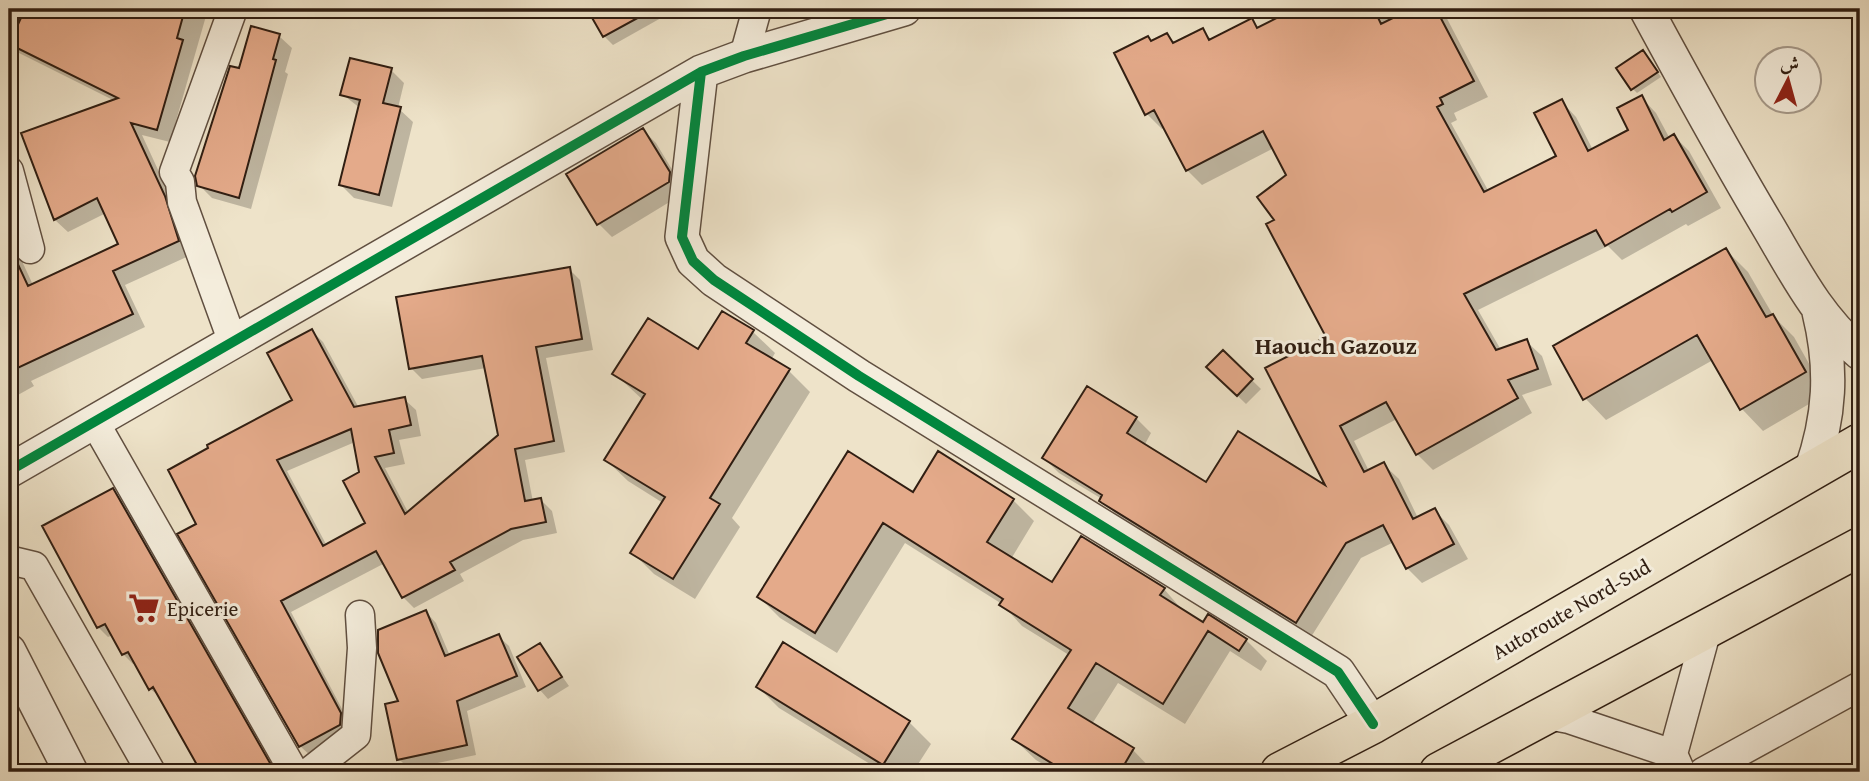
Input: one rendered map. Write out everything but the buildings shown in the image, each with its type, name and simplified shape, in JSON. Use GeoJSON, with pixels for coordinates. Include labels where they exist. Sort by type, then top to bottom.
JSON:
{"type":"FeatureCollection","features":[{"type":"Feature","properties":{"kind":"highway","name":"Autoroute Nord-Sud"},"geometry":{"type":"LineString","coordinates":[[1280,772],[1373,724],[1860,443]]}},
{"type":"Feature","properties":{"kind":"highway"},"geometry":{"type":"LineString","coordinates":[[1439,772],[1860,547]]}},
{"type":"Feature","properties":{"kind":"street"},"geometry":{"type":"LineString","coordinates":[[232,340],[182,202],[180,181],[174,172],[233,9]]}},
{"type":"Feature","properties":{"kind":"street"},"geometry":{"type":"LineString","coordinates":[[744,56],[757,9]]}},
{"type":"Feature","properties":{"kind":"street"},"geometry":{"type":"LineString","coordinates":[[1646,9],[1718,142],[1818,310],[1839,335],[1860,353]]}},
{"type":"Feature","properties":{"kind":"street"},"geometry":{"type":"LineString","coordinates":[[9,471],[701,72],[885,11]]}},
{"type":"Feature","properties":{"kind":"street"},"geometry":{"type":"LineString","coordinates":[[701,72],[682,237],[693,261],[714,280],[859,376],[1338,672],[1373,724]]}},
{"type":"Feature","properties":{"kind":"street"},"geometry":{"type":"LineString","coordinates":[[9,171],[30,249]]}},
{"type":"Feature","properties":{"kind":"street"},"geometry":{"type":"LineString","coordinates":[[1811,471],[1828,408],[1828,364],[1818,310]]}},
{"type":"Feature","properties":{"kind":"street"},"geometry":{"type":"LineString","coordinates":[[94,421],[294,772]]}},
{"type":"Feature","properties":{"kind":"street"},"geometry":{"type":"LineString","coordinates":[[9,560],[34,566],[151,772]]}},
{"type":"Feature","properties":{"kind":"street"},"geometry":{"type":"LineString","coordinates":[[309,772],[356,735],[362,648],[360,615]]}},
{"type":"Feature","properties":{"kind":"street"},"geometry":{"type":"LineString","coordinates":[[1547,715],[1569,719],[1677,763],[1707,629]]}},
{"type":"Feature","properties":{"kind":"street"},"geometry":{"type":"LineString","coordinates":[[9,651],[72,772]]}},
{"type":"Feature","properties":{"kind":"street"},"geometry":{"type":"LineString","coordinates":[[1703,772],[1860,686]]}},
{"type":"Feature","properties":{"kind":"cycle path"},"geometry":{"type":"LineString","coordinates":[[9,471],[701,72],[744,56],[904,9]]}},
{"type":"Feature","properties":{"kind":"cycle path"},"geometry":{"type":"LineString","coordinates":[[701,72],[682,237],[693,261],[714,280],[859,376],[1338,672],[1373,724]]}},
{"type":"Feature","properties":{"kind":"place","name":"Epicerie"},"geometry":{"type":"Point","coordinates":[144,608]}},
{"type":"Feature","properties":{"kind":"district","name":"Haouch Gazouz"},"geometry":{"type":"Point","coordinates":[1336,345]}}]}
